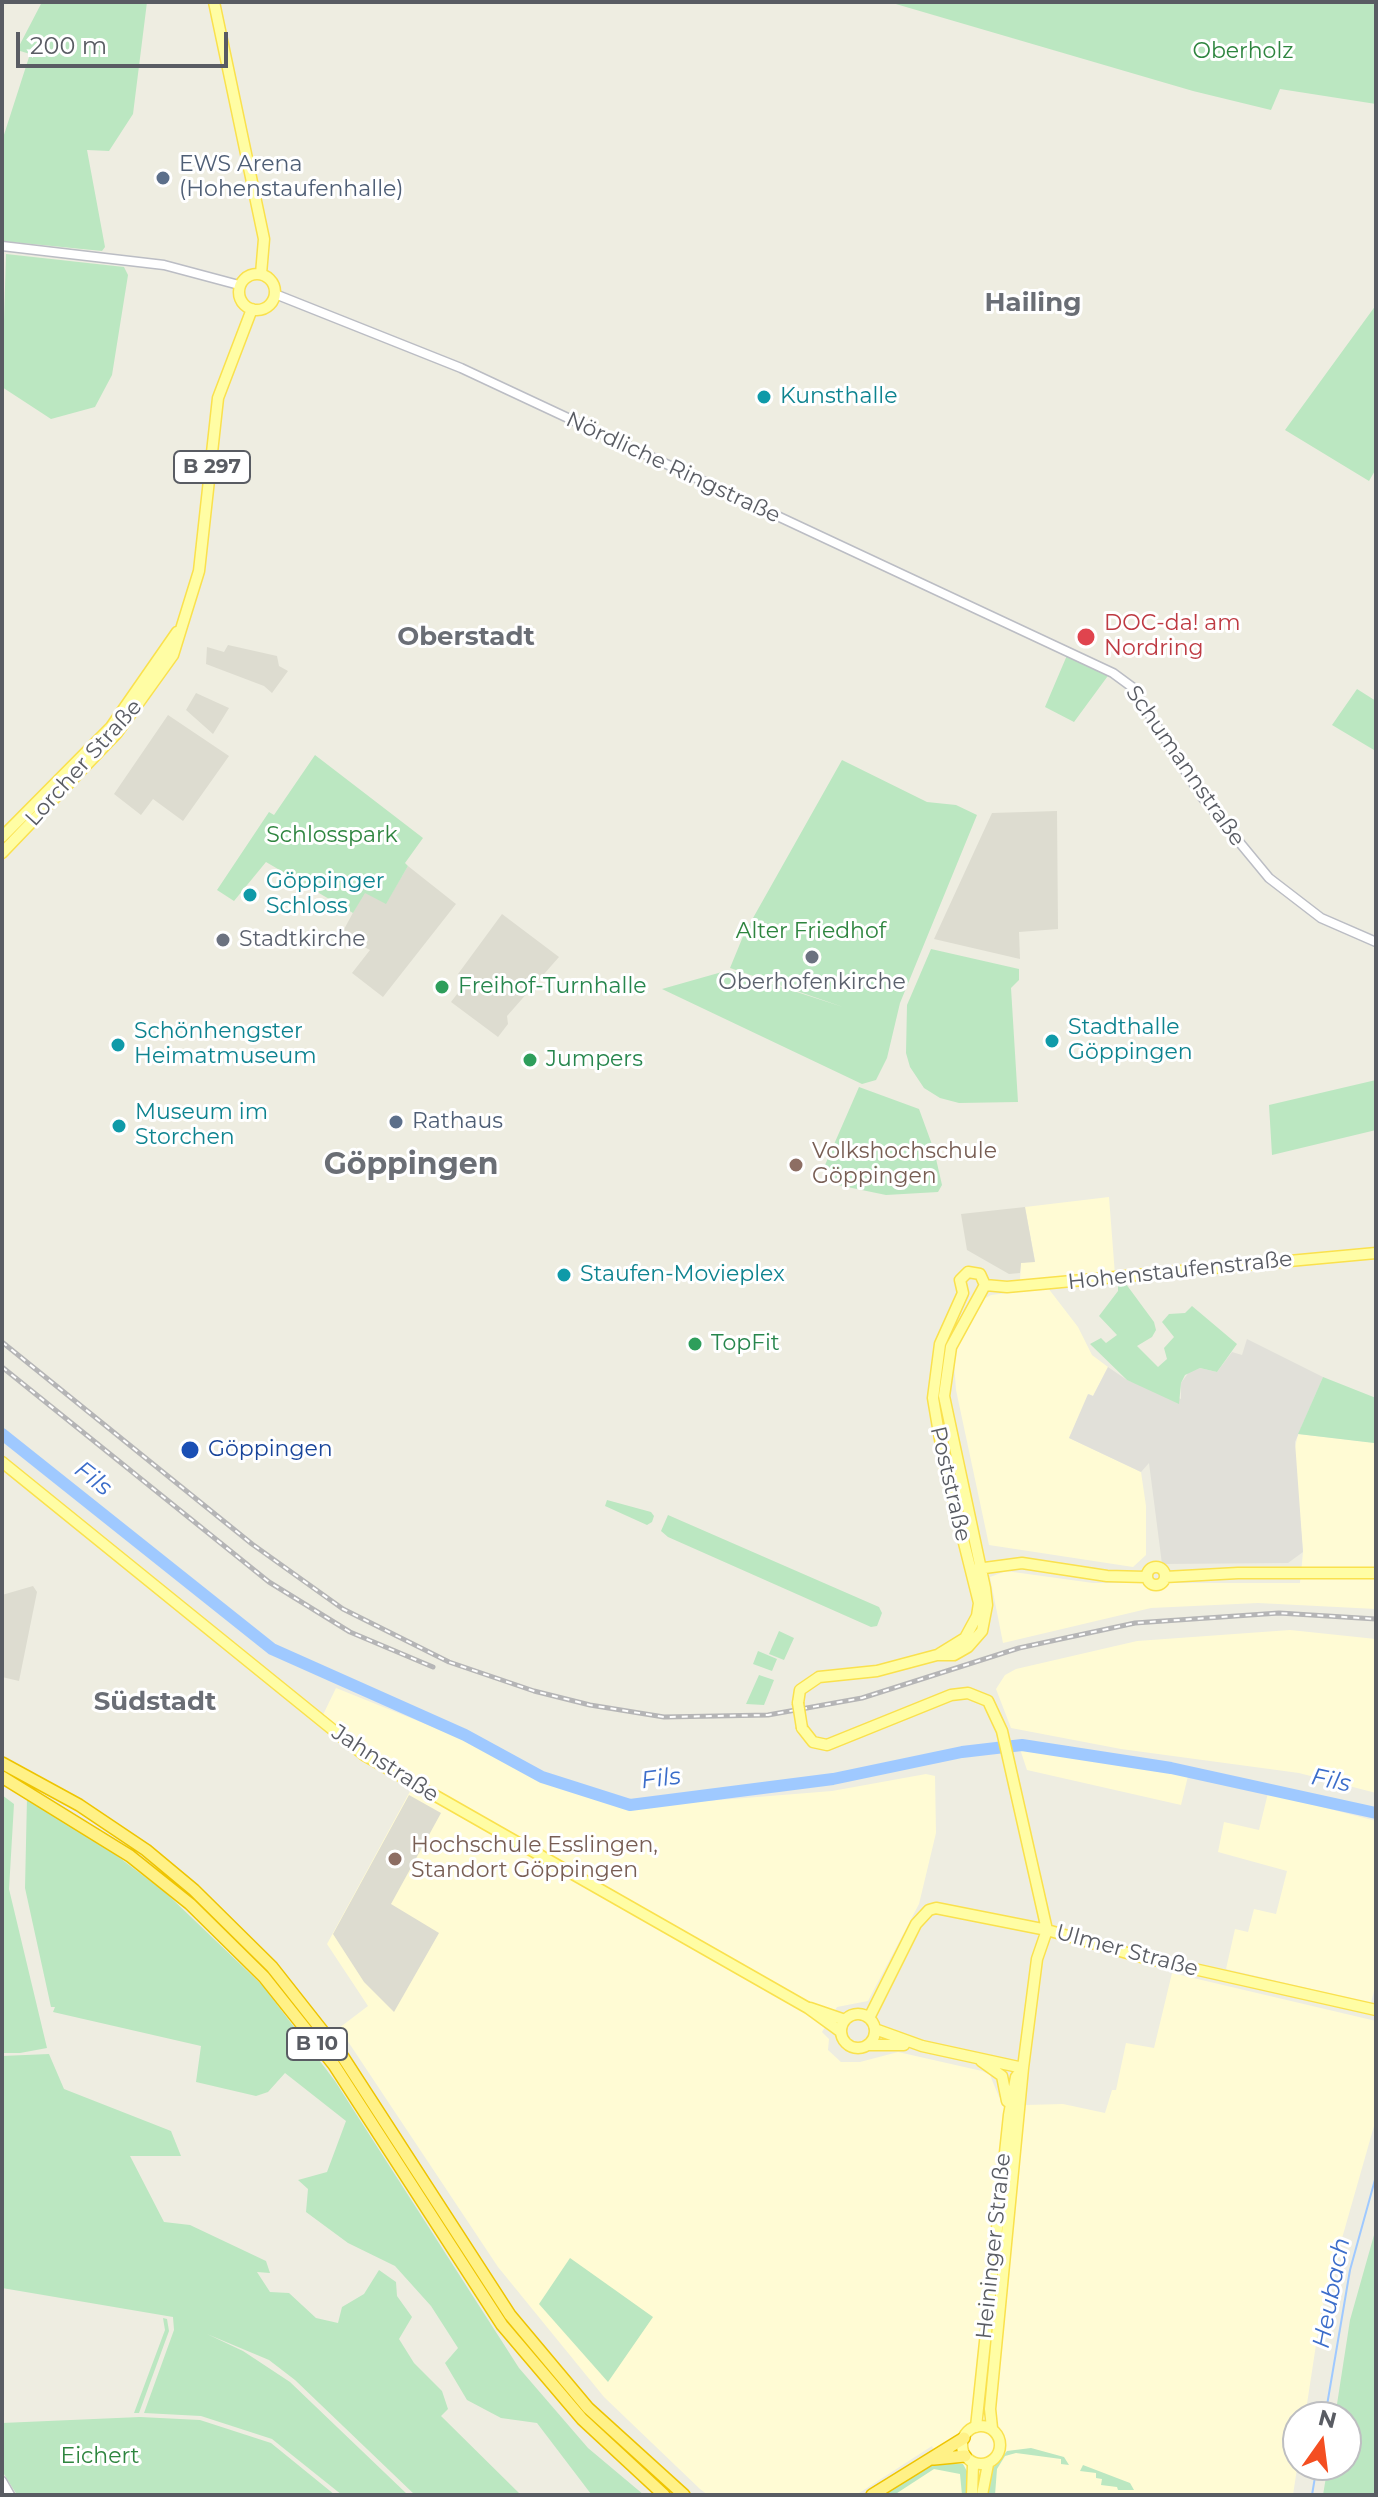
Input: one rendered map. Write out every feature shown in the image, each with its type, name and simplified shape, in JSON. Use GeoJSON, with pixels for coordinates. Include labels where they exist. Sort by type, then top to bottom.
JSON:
{"type":"FeatureCollection","features":[{"type":"Feature","properties":{"kind":"highway","name":"B 10"},"geometry":{"type":"LineString","coordinates":[[2,1763],[110,1825],[173,1871],[272,1967],[343,2057],[510,2315],[588,2408],[684,2495]]}},
{"type":"Feature","properties":{"kind":"highway","name":"B 10"},"geometry":{"type":"LineString","coordinates":[[2,1778],[35,1795],[130,1856],[190,1904],[264,1977],[334,2065],[502,2325],[582,2419],[664,2495]]}},
{"type":"Feature","properties":{"kind":"highway"},"geometry":{"type":"LineString","coordinates":[[876,2493],[929,2460],[934,2453],[964,2438]]}},
{"type":"Feature","properties":{"kind":"highway"},"geometry":{"type":"LineString","coordinates":[[929,2460],[969,2461]]}},
{"type":"Feature","properties":{"kind":"main road"},"geometry":{"type":"LineString","coordinates":[[214,2],[262,227],[265,255],[261,274]]}},
{"type":"Feature","properties":{"kind":"main road"},"geometry":{"type":"LineString","coordinates":[[261,274],[273,284],[275,294],[269,305],[252,309],[239,297],[239,285],[246,277],[261,274]]}},
{"type":"Feature","properties":{"kind":"main road","name":"Lorcher Straße"},"geometry":{"type":"LineString","coordinates":[[2,853],[117,733],[173,655],[199,571],[218,398],[252,309]]}},
{"type":"Feature","properties":{"kind":"main road","name":"Lorcher Straße"},"geometry":{"type":"LineString","coordinates":[[2,837],[111,727],[180,627]]}},
{"type":"Feature","properties":{"kind":"main road","name":"Hohenstaufenstraße"},"geometry":{"type":"LineString","coordinates":[[985,1285],[1007,1287],[1376,1253]]}},
{"type":"Feature","properties":{"kind":"main road"},"geometry":{"type":"LineString","coordinates":[[968,1272],[980,1274],[985,1285],[951,1347],[938,1397],[940,1344],[963,1293],[960,1280],[968,1272]]}},
{"type":"Feature","properties":{"kind":"main road"},"geometry":{"type":"LineString","coordinates":[[963,1293],[976,1297]]}},
{"type":"Feature","properties":{"kind":"main road","name":"Poststraße"},"geometry":{"type":"LineString","coordinates":[[938,1397],[944,1463],[976,1569]]}},
{"type":"Feature","properties":{"kind":"main road","name":"Jahnstraße"},"geometry":{"type":"LineString","coordinates":[[2,1462],[364,1755],[808,2008],[841,2032]]}},
{"type":"Feature","properties":{"kind":"main road"},"geometry":{"type":"LineString","coordinates":[[976,1569],[1022,1563],[1107,1576],[1146,1577],[1155,1567],[1163,1571],[1165,1577],[1238,1573],[1376,1573]]}},
{"type":"Feature","properties":{"kind":"main road","name":"Ulmer Straße"},"geometry":{"type":"LineString","coordinates":[[976,1569],[979,1603],[972,1629],[958,1644],[937,1655],[877,1671],[819,1677],[800,1690],[798,1703],[802,1728],[813,1742],[827,1745],[961,1692],[988,1701],[1002,1731],[1047,1930],[1129,1954],[1376,2010]]}},
{"type":"Feature","properties":{"kind":"main road"},"geometry":{"type":"LineString","coordinates":[[869,2018],[916,1924],[929,1910],[944,1909],[1047,1930]]}},
{"type":"Feature","properties":{"kind":"main road","name":"Heininger Straße"},"geometry":{"type":"LineString","coordinates":[[992,2428],[990,2409],[1023,2068],[1037,1959],[1047,1930]]}},
{"type":"Feature","properties":{"kind":"main road","name":"Jahnstraße"},"geometry":{"type":"LineString","coordinates":[[808,2008],[845,2020]]}},
{"type":"Feature","properties":{"kind":"main road"},"geometry":{"type":"LineString","coordinates":[[922,2046],[853,2047],[844,2041],[841,2032],[845,2020],[860,2014],[869,2018],[875,2029],[922,2046],[1023,2068]]}},
{"type":"Feature","properties":{"kind":"main road"},"geometry":{"type":"LineString","coordinates":[[868,2045],[875,2029]]}},
{"type":"Feature","properties":{"kind":"main road"},"geometry":{"type":"LineString","coordinates":[[975,2059],[1002,2076],[1009,2115]]}},
{"type":"Feature","properties":{"kind":"main road","name":"Heininger Straße"},"geometry":{"type":"LineString","coordinates":[[976,2427],[1009,2115],[1016,2077],[1023,2068]]}},
{"type":"Feature","properties":{"kind":"main road"},"geometry":{"type":"LineString","coordinates":[[988,2305],[996,2311],[998,2318]]}},
{"type":"Feature","properties":{"kind":"main road"},"geometry":{"type":"LineString","coordinates":[[972,2495],[964,2438],[976,2427],[992,2428],[999,2438],[999,2450],[988,2464],[982,2495]]}},
{"type":"Feature","properties":{"kind":"main road"},"geometry":{"type":"LineString","coordinates":[[969,2461],[988,2464]]}},
{"type":"Feature","properties":{"kind":"street"},"geometry":{"type":"LineString","coordinates":[[2,246],[164,265],[239,285]]}},
{"type":"Feature","properties":{"kind":"street","name":"Nördliche Ringstraße"},"geometry":{"type":"LineString","coordinates":[[275,294],[461,368],[872,562],[1067,649]]}},
{"type":"Feature","properties":{"kind":"street","name":"Schumannstraße"},"geometry":{"type":"LineString","coordinates":[[1067,649],[1132,687],[1202,797],[1269,878],[1321,918],[1376,942]]}},
{"type":"Feature","properties":{"kind":"street"},"geometry":{"type":"LineString","coordinates":[[2,2481],[10,2495]]}},
{"type":"Feature","properties":{"kind":"shaded area"},"geometry":{"type":"Polygon","coordinates":[[[228,645],[277,656],[279,666],[288,671],[272,693],[264,686],[206,664],[207,647],[224,652],[228,645]]]}},
{"type":"Feature","properties":{"kind":"shaded area"},"geometry":{"type":"Polygon","coordinates":[[[196,693],[229,708],[213,734],[186,710],[196,693]]]}},
{"type":"Feature","properties":{"kind":"shaded area"},"geometry":{"type":"Polygon","coordinates":[[[168,715],[229,756],[183,821],[153,799],[141,815],[114,794],[168,715]]]}},
{"type":"Feature","properties":{"kind":"shaded area"},"geometry":{"type":"Polygon","coordinates":[[[1057,811],[1058,929],[1019,932],[1020,959],[934,939],[992,813],[1057,811]]]}},
{"type":"Feature","properties":{"kind":"shaded area"},"geometry":{"type":"Polygon","coordinates":[[[408,866],[456,904],[383,997],[352,973],[370,950],[341,935],[364,892],[387,901],[408,866]]]}},
{"type":"Feature","properties":{"kind":"shaded area"},"geometry":{"type":"Polygon","coordinates":[[[502,914],[559,957],[507,1016],[508,1024],[498,1037],[451,1002],[467,981],[458,974],[502,914]]]}},
{"type":"Feature","properties":{"kind":"shaded area"},"geometry":{"type":"Polygon","coordinates":[[[1109,1197],[1115,1275],[1020,1280],[1021,1263],[1035,1261],[1025,1207],[1109,1197]]]}},
{"type":"Feature","properties":{"kind":"shaded area"},"geometry":{"type":"Polygon","coordinates":[[[1025,1207],[1035,1262],[1021,1263],[1020,1273],[1009,1274],[967,1250],[961,1214],[1025,1207]]]}},
{"type":"Feature","properties":{"kind":"shaded area"},"geometry":{"type":"Polygon","coordinates":[[[1048,1288],[1078,1327],[1092,1355],[1108,1367],[1093,1396],[1089,1394],[1069,1438],[1141,1472],[1146,1506],[1146,1555],[1133,1567],[989,1545],[956,1390],[954,1362],[959,1341],[980,1301],[991,1295],[1048,1288]]]}},
{"type":"Feature","properties":{"kind":"shaded area"},"geometry":{"type":"Polygon","coordinates":[[[1247,1339],[1323,1377],[1295,1442],[1303,1552],[1288,1563],[1162,1564],[1149,1463],[1141,1472],[1069,1438],[1088,1394],[1093,1396],[1108,1367],[1127,1380],[1181,1399],[1181,1383],[1189,1372],[1200,1368],[1217,1372],[1232,1352],[1242,1355],[1247,1339]]]}},
{"type":"Feature","properties":{"kind":"shaded area"},"geometry":{"type":"Polygon","coordinates":[[[1298,1434],[1376,1443],[1376,1609],[1258,1603],[1151,1608],[1003,1643],[990,1577],[1006,1571],[1093,1583],[1300,1583],[1303,1552],[1294,1452],[1298,1434]]]}},
{"type":"Feature","properties":{"kind":"shaded area"},"geometry":{"type":"Polygon","coordinates":[[[33,1586],[37,1592],[19,1681],[2,1677],[2,1595],[33,1586]]]}},
{"type":"Feature","properties":{"kind":"shaded area"},"geometry":{"type":"Polygon","coordinates":[[[1290,1630],[1376,1639],[1376,1793],[1299,1773],[1121,1749],[1011,1728],[996,1689],[1005,1675],[1016,1669],[1137,1641],[1290,1630]]]}},
{"type":"Feature","properties":{"kind":"shaded area"},"geometry":{"type":"Polygon","coordinates":[[[336,1688],[632,1807],[832,1791],[926,1774],[935,1776],[936,1833],[919,1904],[868,2001],[837,2007],[822,2032],[829,2039],[828,2050],[841,2062],[860,2062],[898,2052],[982,2071],[990,2075],[999,2097],[1026,2105],[1063,2104],[1105,2113],[1112,2090],[1116,2090],[1126,2043],[1154,2048],[1172,1973],[1376,2021],[1376,2119],[1321,2312],[1307,2401],[1282,2401],[1282,2481],[1295,2481],[1293,2495],[883,2495],[940,2463],[932,2446],[856,2495],[708,2495],[700,2489],[604,2397],[498,2267],[339,2028],[368,2006],[327,1944],[414,1784],[321,1719],[336,1688]]]}},
{"type":"Feature","properties":{"kind":"shaded area"},"geometry":{"type":"Polygon","coordinates":[[[1020,1749],[1188,1776],[1181,1805],[1027,1770],[1020,1749]]]}},
{"type":"Feature","properties":{"kind":"shaded area"},"geometry":{"type":"Polygon","coordinates":[[[1268,1793],[1376,1821],[1376,1983],[1371,2003],[1226,1969],[1235,1929],[1248,1932],[1254,1909],[1276,1914],[1287,1871],[1218,1852],[1224,1822],[1259,1830],[1268,1793]]]}},
{"type":"Feature","properties":{"kind":"shaded area","name":"Hochschule Esslingen, Standort Göppingen"},"geometry":{"type":"Polygon","coordinates":[[[409,1795],[441,1813],[391,1904],[439,1933],[394,2012],[364,1982],[333,1934],[409,1795]]]}},
{"type":"Feature","properties":{"kind":"green space"},"geometry":{"type":"Polygon","coordinates":[[[42,2],[147,2],[133,114],[109,151],[87,150],[105,247],[102,251],[2,241],[2,141],[30,54],[17,50],[42,2]]]}},
{"type":"Feature","properties":{"kind":"green space","name":"Oberholz"},"geometry":{"type":"Polygon","coordinates":[[[889,2],[1376,2],[1376,104],[1280,89],[1271,110],[1193,91],[889,2]]]}},
{"type":"Feature","properties":{"kind":"green space"},"geometry":{"type":"Polygon","coordinates":[[[6,254],[124,267],[128,275],[112,375],[95,407],[51,419],[2,387],[6,254]]]}},
{"type":"Feature","properties":{"kind":"green space"},"geometry":{"type":"Polygon","coordinates":[[[1376,305],[1376,469],[1369,481],[1285,430],[1376,305]]]}},
{"type":"Feature","properties":{"kind":"green space"},"geometry":{"type":"Polygon","coordinates":[[[1068,653],[1110,673],[1074,722],[1045,707],[1068,653]]]}},
{"type":"Feature","properties":{"kind":"green space"},"geometry":{"type":"Polygon","coordinates":[[[1357,689],[1376,701],[1374,750],[1332,725],[1357,689]]]}},
{"type":"Feature","properties":{"kind":"green space","name":"Schlosspark"},"geometry":{"type":"Polygon","coordinates":[[[315,755],[423,838],[405,863],[408,866],[386,904],[365,893],[353,913],[266,862],[234,901],[217,890],[269,812],[274,815],[315,755]]]}},
{"type":"Feature","properties":{"kind":"green space","name":"Alter Friedhof"},"geometry":{"type":"Polygon","coordinates":[[[842,760],[927,802],[956,805],[977,815],[900,1003],[887,1058],[876,1080],[862,1084],[662,989],[729,970],[843,1007],[730,968],[744,934],[842,760]]]}},
{"type":"Feature","properties":{"kind":"green space"},"geometry":{"type":"Polygon","coordinates":[[[931,949],[1019,969],[1019,980],[1011,988],[1018,1102],[959,1103],[940,1098],[924,1088],[910,1067],[906,1053],[907,1005],[931,949]]]}},
{"type":"Feature","properties":{"kind":"green space"},"geometry":{"type":"Polygon","coordinates":[[[1376,1080],[1376,1130],[1272,1155],[1269,1105],[1376,1080]]]}},
{"type":"Feature","properties":{"kind":"green space"},"geometry":{"type":"Polygon","coordinates":[[[859,1087],[919,1109],[934,1150],[942,1185],[938,1192],[886,1195],[823,1182],[825,1165],[859,1087]]]}},
{"type":"Feature","properties":{"kind":"green space"},"geometry":{"type":"Polygon","coordinates":[[[1118,1284],[1126,1284],[1154,1322],[1156,1330],[1152,1337],[1137,1346],[1158,1367],[1167,1359],[1164,1348],[1174,1337],[1162,1322],[1169,1314],[1185,1313],[1192,1306],[1237,1344],[1217,1372],[1200,1368],[1185,1375],[1179,1404],[1127,1380],[1090,1344],[1101,1338],[1106,1343],[1117,1335],[1099,1316],[1118,1291],[1118,1284]]]}},
{"type":"Feature","properties":{"kind":"green space"},"geometry":{"type":"Polygon","coordinates":[[[1323,1377],[1376,1398],[1374,1443],[1298,1434],[1323,1377]]]}},
{"type":"Feature","properties":{"kind":"green space"},"geometry":{"type":"Polygon","coordinates":[[[607,1500],[651,1512],[654,1516],[652,1522],[647,1525],[605,1506],[607,1500]]]}},
{"type":"Feature","properties":{"kind":"green space"},"geometry":{"type":"Polygon","coordinates":[[[668,1515],[879,1607],[882,1613],[877,1626],[871,1627],[668,1537],[661,1531],[668,1515]]]}},
{"type":"Feature","properties":{"kind":"green space"},"geometry":{"type":"Polygon","coordinates":[[[779,1631],[794,1638],[784,1660],[769,1654],[779,1631]]]}},
{"type":"Feature","properties":{"kind":"green space"},"geometry":{"type":"Polygon","coordinates":[[[758,1651],[777,1659],[772,1671],[753,1664],[758,1651]]]}},
{"type":"Feature","properties":{"kind":"green space"},"geometry":{"type":"Polygon","coordinates":[[[759,1675],[774,1680],[764,1705],[746,1704],[759,1675]]]}},
{"type":"Feature","properties":{"kind":"green space"},"geometry":{"type":"Polygon","coordinates":[[[2,1795],[14,1804],[9,1889],[47,2048],[20,2053],[2,2053],[2,1795]]]}},
{"type":"Feature","properties":{"kind":"green space"},"geometry":{"type":"Polygon","coordinates":[[[27,1798],[112,1852],[166,1893],[263,1986],[335,2081],[519,2368],[588,2448],[644,2495],[591,2494],[537,2423],[501,2418],[467,2400],[445,2363],[458,2348],[431,2306],[395,2266],[348,2243],[306,2212],[308,2189],[298,2180],[327,2172],[346,2121],[285,2073],[268,2092],[256,2096],[196,2082],[201,2046],[53,2012],[55,2007],[51,2007],[25,1888],[27,1798]]]}},
{"type":"Feature","properties":{"kind":"green space"},"geometry":{"type":"Polygon","coordinates":[[[49,2054],[64,2089],[171,2131],[181,2156],[130,2156],[164,2222],[190,2225],[266,2261],[270,2273],[257,2272],[270,2292],[289,2293],[316,2318],[338,2323],[342,2307],[364,2294],[379,2270],[396,2282],[397,2296],[412,2317],[399,2339],[414,2363],[442,2391],[448,2409],[441,2416],[521,2495],[415,2495],[295,2380],[269,2360],[207,2334],[243,2351],[290,2382],[408,2495],[342,2495],[272,2439],[201,2416],[144,2413],[174,2330],[173,2317],[2,2288],[2,2056],[49,2054]]]}},
{"type":"Feature","properties":{"kind":"green space"},"geometry":{"type":"Polygon","coordinates":[[[1376,2228],[1376,2495],[1323,2495],[1325,2481],[1362,2481],[1362,2401],[1337,2401],[1350,2320],[1376,2228]]]}},
{"type":"Feature","properties":{"kind":"green space"},"geometry":{"type":"Polygon","coordinates":[[[570,2258],[653,2317],[608,2382],[539,2304],[570,2258]]]}},
{"type":"Feature","properties":{"kind":"green space"},"geometry":{"type":"Polygon","coordinates":[[[163,2318],[167,2319],[169,2331],[139,2413],[134,2413],[165,2330],[163,2318]]]}},
{"type":"Feature","properties":{"kind":"green space","name":"Eichert"},"geometry":{"type":"Polygon","coordinates":[[[140,2417],[200,2420],[271,2443],[335,2495],[17,2495],[2,2471],[2,2423],[140,2417]]]}},
{"type":"Feature","properties":{"kind":"green space"},"geometry":{"type":"Polygon","coordinates":[[[1031,2448],[1064,2457],[1069,2465],[1061,2464],[1061,2459],[1016,2453],[1005,2456],[997,2469],[995,2495],[986,2495],[989,2473],[1007,2451],[1031,2448]]]}},
{"type":"Feature","properties":{"kind":"green space"},"geometry":{"type":"Polygon","coordinates":[[[934,2462],[963,2464],[969,2475],[968,2495],[962,2495],[960,2474],[934,2469],[894,2495],[882,2495],[934,2462]]]}},
{"type":"Feature","properties":{"kind":"green space"},"geometry":{"type":"Polygon","coordinates":[[[1083,2465],[1130,2483],[1134,2490],[1101,2485],[1102,2479],[1096,2478],[1096,2473],[1080,2471],[1083,2465]]]}},
{"type":"Feature","properties":{"kind":"waterway","name":"Fils"},"geometry":{"type":"LineString","coordinates":[[2,1434],[272,1649],[465,1735],[542,1777],[630,1805],[833,1779],[962,1752],[1022,1745],[1171,1768],[1376,1813]]}},
{"type":"Feature","properties":{"kind":"waterway","name":"Heubach"},"geometry":{"type":"LineString","coordinates":[[1328,2401],[1350,2270],[1376,2176]]}},
{"type":"Feature","properties":{"kind":"waterway","name":"Heubach"},"geometry":{"type":"LineString","coordinates":[[1312,2495],[1314,2481]]}},
{"type":"Feature","properties":{"kind":"railway"},"geometry":{"type":"LineString","coordinates":[[2,1342],[252,1544],[343,1609],[449,1662],[534,1691],[590,1705],[664,1717],[768,1715],[862,1698],[1019,1648],[1135,1623],[1279,1613],[1376,1619]]}},
{"type":"Feature","properties":{"kind":"railway"},"geometry":{"type":"LineString","coordinates":[[2,1367],[269,1582],[350,1632],[433,1667]]}},
{"type":"Feature","properties":{"kind":"place","name":"EWS Arena (Hohenstaufenhalle)"},"geometry":{"type":"Point","coordinates":[163,178]}},
{"type":"Feature","properties":{"kind":"place","name":"Kunsthalle"},"geometry":{"type":"Point","coordinates":[764,397]}},
{"type":"Feature","properties":{"kind":"place","name":"DOC-da! am Nordring"},"geometry":{"type":"Point","coordinates":[1086,637]}},
{"type":"Feature","properties":{"kind":"place","name":"Göppinger Schloss"},"geometry":{"type":"Point","coordinates":[250,895]}},
{"type":"Feature","properties":{"kind":"place","name":"Stadtkirche"},"geometry":{"type":"Point","coordinates":[223,940]}},
{"type":"Feature","properties":{"kind":"place","name":"Oberhofenkirche"},"geometry":{"type":"Point","coordinates":[812,957]}},
{"type":"Feature","properties":{"kind":"place","name":"Freihof-Turnhalle"},"geometry":{"type":"Point","coordinates":[442,987]}},
{"type":"Feature","properties":{"kind":"place","name":"Stadthalle Göppingen"},"geometry":{"type":"Point","coordinates":[1052,1041]}},
{"type":"Feature","properties":{"kind":"place","name":"Schönhengster Heimatmuseum"},"geometry":{"type":"Point","coordinates":[118,1045]}},
{"type":"Feature","properties":{"kind":"place","name":"Jumpers"},"geometry":{"type":"Point","coordinates":[530,1060]}},
{"type":"Feature","properties":{"kind":"place","name":"Rathaus"},"geometry":{"type":"Point","coordinates":[396,1122]}},
{"type":"Feature","properties":{"kind":"place","name":"Museum im Storchen"},"geometry":{"type":"Point","coordinates":[119,1126]}},
{"type":"Feature","properties":{"kind":"place","name":"Volkshochschule Göppingen"},"geometry":{"type":"Point","coordinates":[796,1165]}},
{"type":"Feature","properties":{"kind":"place","name":"Staufen-Movieplex"},"geometry":{"type":"Point","coordinates":[564,1275]}},
{"type":"Feature","properties":{"kind":"place","name":"TopFit"},"geometry":{"type":"Point","coordinates":[695,1344]}},
{"type":"Feature","properties":{"kind":"place","name":"Göppingen"},"geometry":{"type":"Point","coordinates":[190,1450]}},
{"type":"Feature","properties":{"kind":"place","name":"Hochschule Esslingen, Standort Göppingen"},"geometry":{"type":"Point","coordinates":[395,1859]}},
{"type":"Feature","properties":{"kind":"district","name":"Hailing"},"geometry":{"type":"Point","coordinates":[1033,303]}},
{"type":"Feature","properties":{"kind":"district","name":"Oberstadt"},"geometry":{"type":"Point","coordinates":[466,637]}},
{"type":"Feature","properties":{"kind":"district","name":"Göppingen"},"geometry":{"type":"Point","coordinates":[411,1165]}},
{"type":"Feature","properties":{"kind":"district","name":"Südstadt"},"geometry":{"type":"Point","coordinates":[155,1702]}}]}
